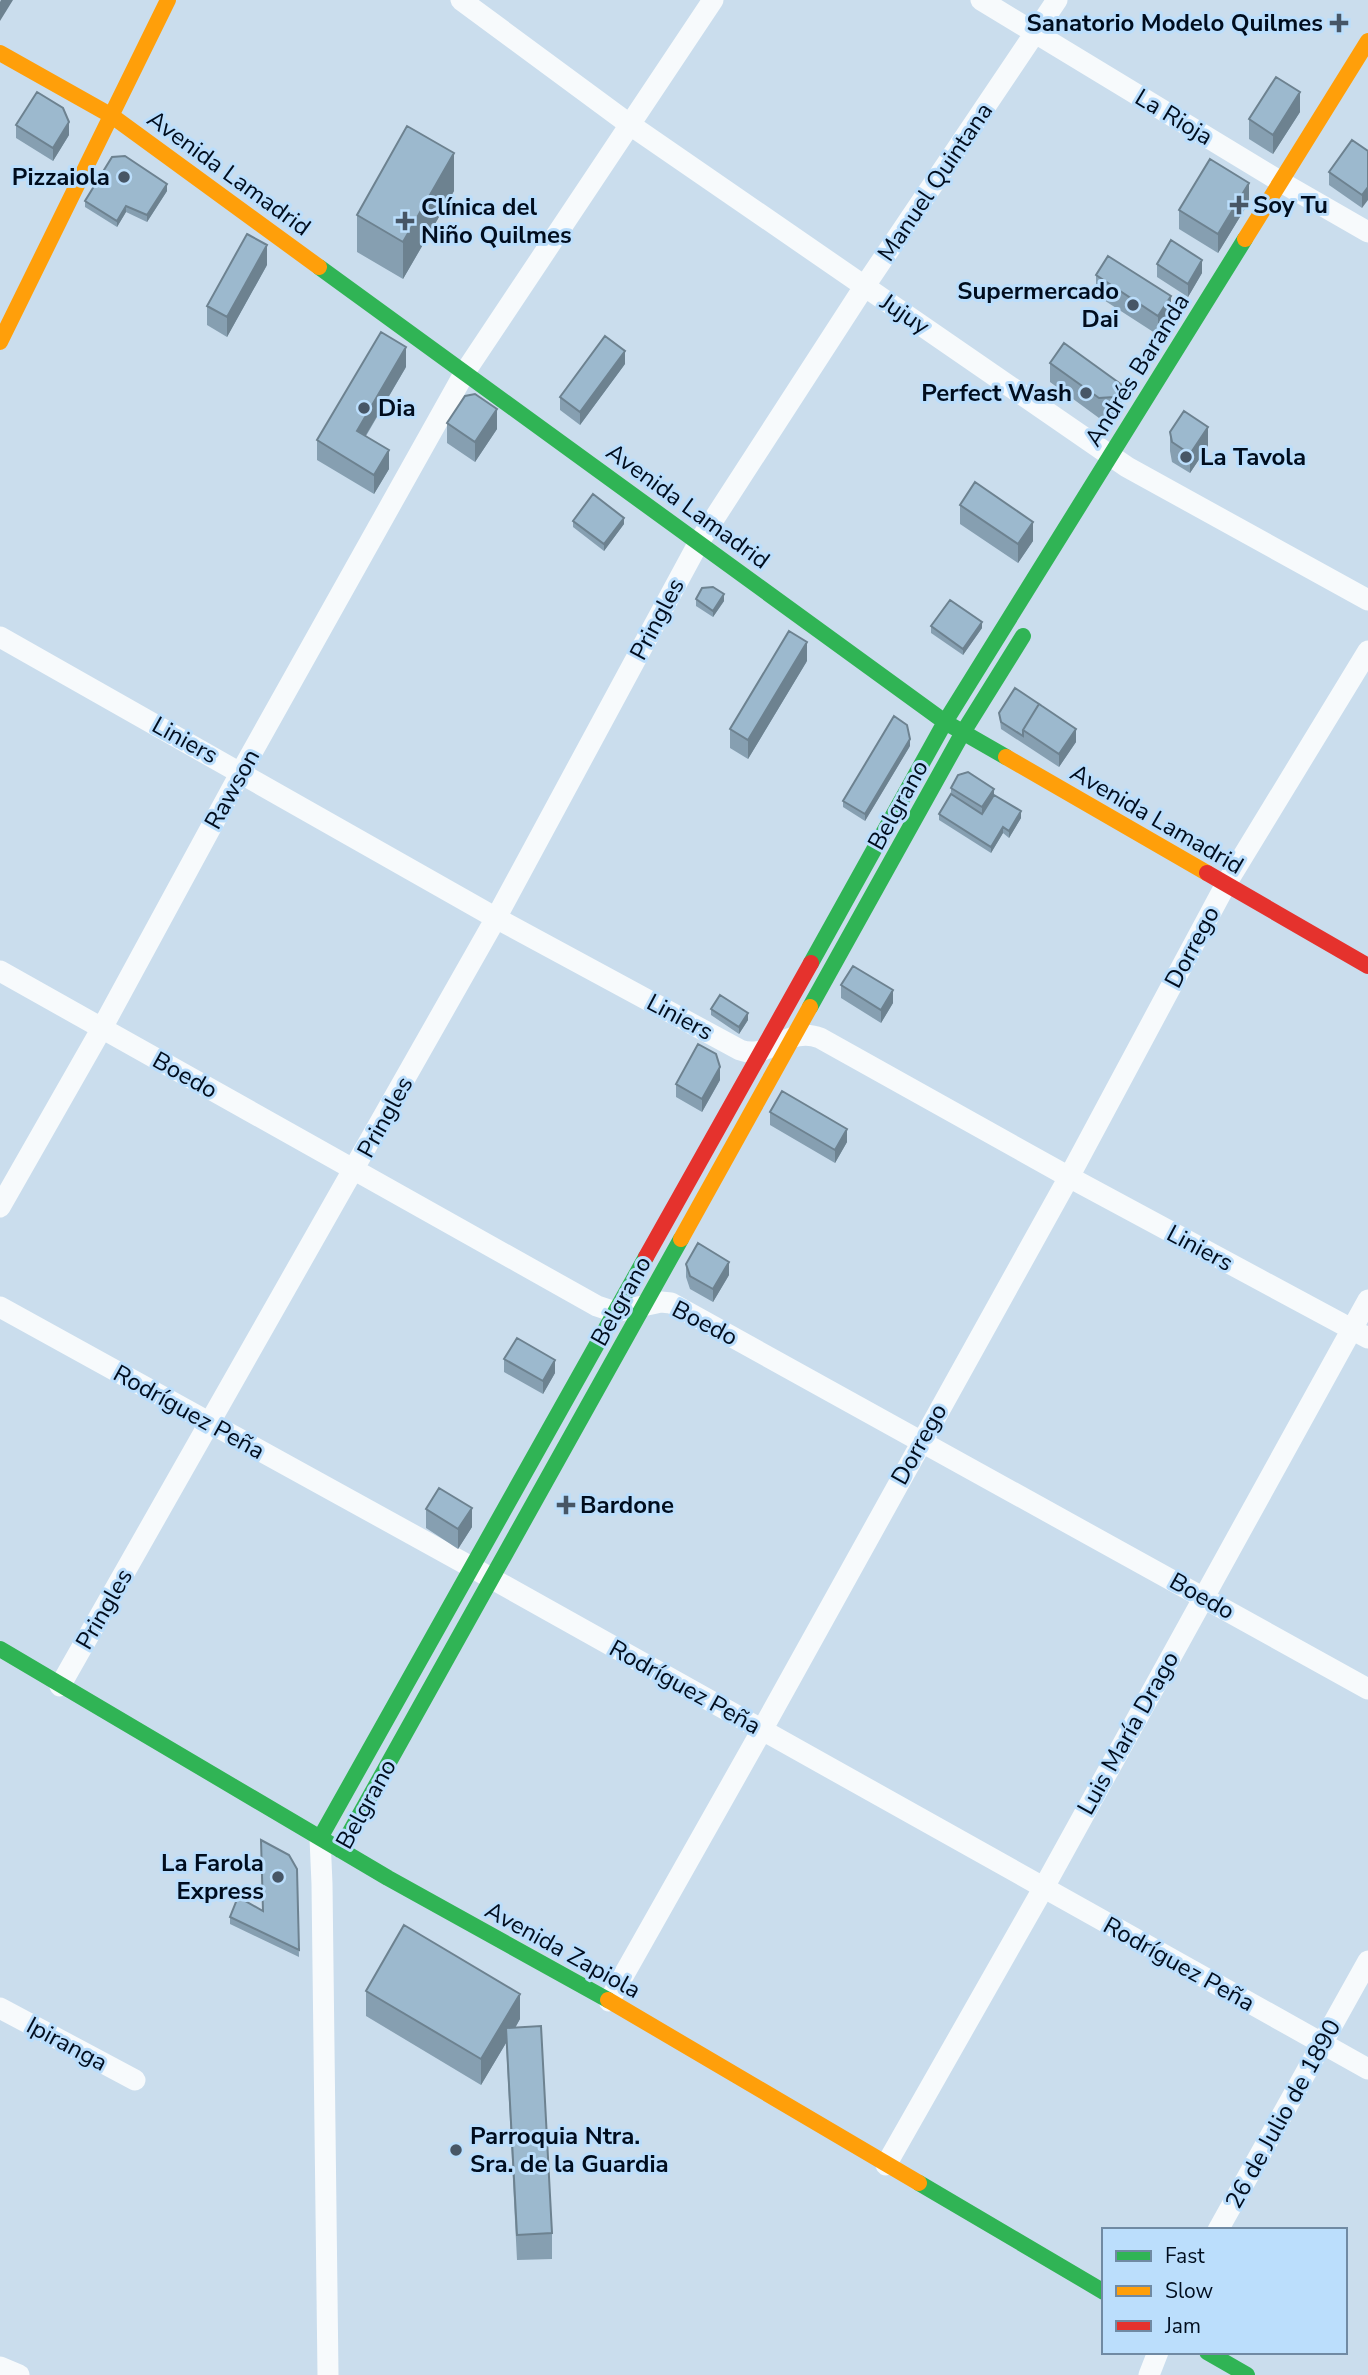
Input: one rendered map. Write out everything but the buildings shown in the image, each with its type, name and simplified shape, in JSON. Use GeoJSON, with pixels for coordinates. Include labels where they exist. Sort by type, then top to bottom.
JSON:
{"type":"FeatureCollection","features":[{"type":"Feature","properties":{"kind":"main road"},"geometry":{"type":"LineString","coordinates":[[0,342],[168,0]]}},
{"type":"Feature","properties":{"kind":"main road","name":"Andrés Baranda"},"geometry":{"type":"LineString","coordinates":[[945,722],[1124,464],[1294,189],[1368,41]]}},
{"type":"Feature","properties":{"kind":"main road","name":"Avenida Lamadrid"},"geometry":{"type":"LineString","coordinates":[[0,53],[112,116],[962,734],[1368,966]]}},
{"type":"Feature","properties":{"kind":"main road"},"geometry":{"type":"LineString","coordinates":[[962,734],[1034,618]]}},
{"type":"Feature","properties":{"kind":"main road","name":"Belgrano"},"geometry":{"type":"LineString","coordinates":[[320,1838],[945,722]]}},
{"type":"Feature","properties":{"kind":"main road","name":"Belgrano"},"geometry":{"type":"LineString","coordinates":[[340,1850],[962,734]]}},
{"type":"Feature","properties":{"kind":"main road","name":"Avenida Zapiola"},"geometry":{"type":"LineString","coordinates":[[0,1649],[340,1850],[609,2001],[1102,2291]]}},
{"type":"Feature","properties":{"kind":"main road"},"geometry":{"type":"LineString","coordinates":[[1210,2354],[1247,2375]]}},
{"type":"Feature","properties":{"kind":"street","name":"Jujuy"},"geometry":{"type":"LineString","coordinates":[[461,0],[629,124],[1124,464],[1368,600]]}},
{"type":"Feature","properties":{"kind":"street","name":"Rawson"},"geometry":{"type":"LineString","coordinates":[[0,1207],[465,372],[712,0]]}},
{"type":"Feature","properties":{"kind":"street","name":"La Rioja"},"geometry":{"type":"LineString","coordinates":[[981,0],[1368,232]]}},
{"type":"Feature","properties":{"kind":"street","name":"Manuel Quintana"},"geometry":{"type":"LineString","coordinates":[[699,542],[864,287],[1057,0]]}},
{"type":"Feature","properties":{"kind":"street","name":"Pringles"},"geometry":{"type":"LineString","coordinates":[[60,1686],[496,918],[699,542]]}},
{"type":"Feature","properties":{"kind":"street","name":"Liniers"},"geometry":{"type":"LineString","coordinates":[[0,637],[496,918],[740,1050],[748,1053],[759,1052]]}},
{"type":"Feature","properties":{"kind":"street","name":"Dorrego"},"geometry":{"type":"LineString","coordinates":[[609,2001],[1069,1177],[1226,884],[1368,651]]}},
{"type":"Feature","properties":{"kind":"street","name":"Boedo"},"geometry":{"type":"LineString","coordinates":[[0,971],[597,1306],[615,1312],[661,1302],[671,1303],[1368,1689]]}},
{"type":"Feature","properties":{"kind":"street","name":"Liniers"},"geometry":{"type":"LineString","coordinates":[[793,1036],[808,1033],[820,1038],[1069,1177],[1360,1334]]}},
{"type":"Feature","properties":{"kind":"street"},"geometry":{"type":"LineString","coordinates":[[759,1052],[793,1036]]}},
{"type":"Feature","properties":{"kind":"street","name":"Luis María Drago"},"geometry":{"type":"LineString","coordinates":[[886,2165],[1044,1887],[1203,1597],[1360,1334],[1368,1300]]}},
{"type":"Feature","properties":{"kind":"street","name":"Rodríguez Peña"},"geometry":{"type":"LineString","coordinates":[[0,1307],[1368,2070]]}},
{"type":"Feature","properties":{"kind":"street","name":"Belgrano"},"geometry":{"type":"LineString","coordinates":[[320,1838],[328,2375]]}},
{"type":"Feature","properties":{"kind":"street","name":"Belgrano"},"geometry":{"type":"LineString","coordinates":[[322,1884],[340,1850]]}},
{"type":"Feature","properties":{"kind":"street","name":"26 de Julio de 1890"},"geometry":{"type":"LineString","coordinates":[[1219,2228],[1368,1961]]}},
{"type":"Feature","properties":{"kind":"street","name":"Ipiranga"},"geometry":{"type":"LineString","coordinates":[[0,2008],[135,2080]]}},
{"type":"Feature","properties":{"kind":"street"},"geometry":{"type":"LineString","coordinates":[[1149,2375],[1157,2354]]}},
{"type":"Feature","properties":{"kind":"street"},"geometry":{"type":"LineString","coordinates":[[0,2367],[19,2375]]}},
{"type":"Feature","properties":{"kind":"traffic: fast"},"geometry":{"type":"LineString","coordinates":[[811,963],[945,722],[1245,239]]}},
{"type":"Feature","properties":{"kind":"traffic: fast"},"geometry":{"type":"LineString","coordinates":[[319,267],[945,722],[1006,757]]}},
{"type":"Feature","properties":{"kind":"traffic: fast"},"geometry":{"type":"LineString","coordinates":[[810,1007],[962,734],[1023,636]]}},
{"type":"Feature","properties":{"kind":"traffic: fast"},"geometry":{"type":"LineString","coordinates":[[340,1850],[681,1239]]}},
{"type":"Feature","properties":{"kind":"traffic: fast"},"geometry":{"type":"LineString","coordinates":[[320,1838],[646,1257]]}},
{"type":"Feature","properties":{"kind":"traffic: fast"},"geometry":{"type":"LineString","coordinates":[[0,1649],[388,1878],[608,2000]]}},
{"type":"Feature","properties":{"kind":"traffic: fast"},"geometry":{"type":"LineString","coordinates":[[919,2183],[1102,2291]]}},
{"type":"Feature","properties":{"kind":"traffic: fast"},"geometry":{"type":"LineString","coordinates":[[1210,2354],[1247,2375]]}},
{"type":"Feature","properties":{"kind":"traffic: slow"},"geometry":{"type":"LineString","coordinates":[[0,342],[168,0]]}},
{"type":"Feature","properties":{"kind":"traffic: slow"},"geometry":{"type":"LineString","coordinates":[[1245,239],[1368,41]]}},
{"type":"Feature","properties":{"kind":"traffic: slow"},"geometry":{"type":"LineString","coordinates":[[0,53],[112,116],[319,267]]}},
{"type":"Feature","properties":{"kind":"traffic: slow"},"geometry":{"type":"LineString","coordinates":[[1006,757],[1207,873]]}},
{"type":"Feature","properties":{"kind":"traffic: slow"},"geometry":{"type":"LineString","coordinates":[[681,1239],[810,1007]]}},
{"type":"Feature","properties":{"kind":"traffic: slow"},"geometry":{"type":"LineString","coordinates":[[608,2000],[919,2183]]}},
{"type":"Feature","properties":{"kind":"traffic: jam"},"geometry":{"type":"LineString","coordinates":[[1207,873],[1368,966]]}},
{"type":"Feature","properties":{"kind":"traffic: jam"},"geometry":{"type":"LineString","coordinates":[[646,1257],[811,963]]}},
{"type":"Feature","properties":{"kind":"place","name":"Sanatorio Modelo Quilmes"},"geometry":{"type":"Point","coordinates":[1339,23]}},
{"type":"Feature","properties":{"kind":"place","name":"Pizzaiola"},"geometry":{"type":"Point","coordinates":[124,177]}},
{"type":"Feature","properties":{"kind":"place","name":"Soy Tu"},"geometry":{"type":"Point","coordinates":[1239,205]}},
{"type":"Feature","properties":{"kind":"place","name":"Clínica del Niño Quilmes"},"geometry":{"type":"Point","coordinates":[405,221]}},
{"type":"Feature","properties":{"kind":"place","name":"Supermercado Dai"},"geometry":{"type":"Point","coordinates":[1133,305]}},
{"type":"Feature","properties":{"kind":"place","name":"Perfect Wash"},"geometry":{"type":"Point","coordinates":[1086,393]}},
{"type":"Feature","properties":{"kind":"place","name":"Dia"},"geometry":{"type":"Point","coordinates":[364,408]}},
{"type":"Feature","properties":{"kind":"place","name":"La Tavola"},"geometry":{"type":"Point","coordinates":[1186,457]}},
{"type":"Feature","properties":{"kind":"place","name":"Bardone"},"geometry":{"type":"Point","coordinates":[566,1505]}},
{"type":"Feature","properties":{"kind":"place","name":"La Farola Express"},"geometry":{"type":"Point","coordinates":[278,1877]}},
{"type":"Feature","properties":{"kind":"place","name":"Parroquia Ntra. Sra. de la Guardia"},"geometry":{"type":"Point","coordinates":[456,2150]}}]}
